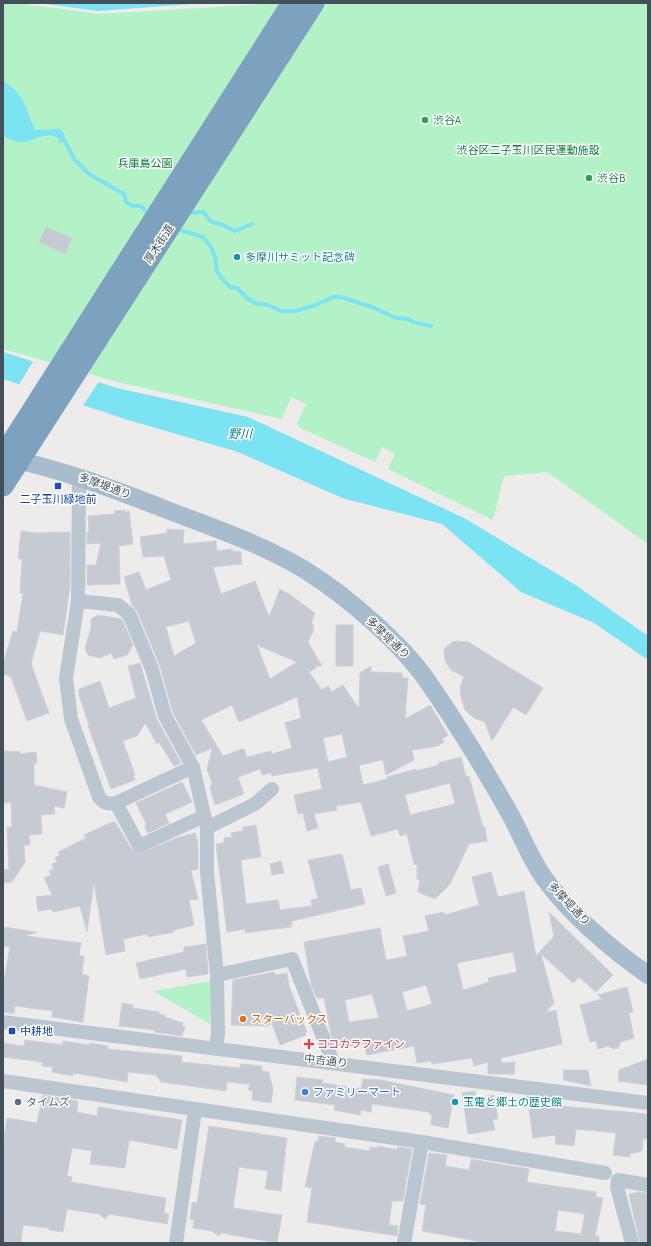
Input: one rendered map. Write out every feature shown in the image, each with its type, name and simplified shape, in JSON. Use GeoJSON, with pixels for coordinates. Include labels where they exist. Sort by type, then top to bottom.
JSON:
{"type":"FeatureCollection","features":[{"type":"Feature","properties":{"kind":"highway","name":"厚木街道"},"geometry":{"type":"LineString","coordinates":[[3,457],[292,3]]}},
{"type":"Feature","properties":{"kind":"highway","name":"厚木街道"},"geometry":{"type":"LineString","coordinates":[[3,486],[314,3]]}},
{"type":"Feature","properties":{"kind":"main road","name":"多摩堤通り"},"geometry":{"type":"LineString","coordinates":[[3,457],[46,466],[79,477],[214,528],[269,551],[318,579],[365,616],[401,650],[425,678],[487,775],[510,814],[528,853],[547,882],[585,922],[648,975]]}},
{"type":"Feature","properties":{"kind":"street"},"geometry":{"type":"LineString","coordinates":[[79,477],[78,601],[66,678],[71,719],[99,797],[102,801],[108,804],[116,803],[193,767]]}},
{"type":"Feature","properties":{"kind":"street"},"geometry":{"type":"LineString","coordinates":[[78,601],[118,605],[129,614],[152,670],[165,716],[193,767],[205,822],[207,872],[217,975],[218,1034],[216,1048]]}},
{"type":"Feature","properties":{"kind":"street"},"geometry":{"type":"LineString","coordinates":[[116,803],[139,846],[255,804],[272,789]]}},
{"type":"Feature","properties":{"kind":"street"},"geometry":{"type":"LineString","coordinates":[[217,975],[292,959],[333,1062]]}},
{"type":"Feature","properties":{"kind":"street","name":"中吉通り"},"geometry":{"type":"LineString","coordinates":[[3,1022],[333,1062],[648,1103]]}},
{"type":"Feature","properties":{"kind":"street"},"geometry":{"type":"LineString","coordinates":[[3,1081],[422,1142],[605,1173]]}},
{"type":"Feature","properties":{"kind":"street"},"geometry":{"type":"LineString","coordinates":[[176,1243],[195,1110]]}},
{"type":"Feature","properties":{"kind":"street"},"geometry":{"type":"LineString","coordinates":[[404,1243],[422,1142]]}},
{"type":"Feature","properties":{"kind":"street"},"geometry":{"type":"LineString","coordinates":[[632,1243],[617,1187],[618,1180],[648,1185]]}},
{"type":"Feature","properties":{"kind":"green space"},"geometry":{"type":"Polygon","coordinates":[[[3,3],[17,3],[99,14],[283,3],[648,3],[648,544],[547,472],[504,476],[493,520],[388,469],[395,454],[382,447],[375,462],[300,428],[297,424],[306,404],[291,397],[282,419],[117,382],[3,349],[3,3]]]}},
{"type":"Feature","properties":{"kind":"green space"},"geometry":{"type":"Polygon","coordinates":[[[212,981],[210,1024],[153,991],[212,981]]]}},
{"type":"Feature","properties":{"kind":"water"},"geometry":{"type":"Polygon","coordinates":[[[39,3],[205,3],[98,11],[39,3]]]}},
{"type":"Feature","properties":{"kind":"water"},"geometry":{"type":"Polygon","coordinates":[[[3,81],[16,91],[24,102],[35,130],[60,129],[65,134],[64,140],[59,144],[58,138],[53,136],[43,136],[28,141],[18,142],[3,135],[3,81]]]}},
{"type":"Feature","properties":{"kind":"water","name":"野川"},"geometry":{"type":"Polygon","coordinates":[[[3,352],[117,388],[248,417],[464,518],[574,584],[648,636],[648,660],[594,623],[521,592],[442,524],[342,498],[238,452],[128,420],[3,379],[3,352]]]}},
{"type":"Feature","properties":{"kind":"pier"},"geometry":{"type":"Polygon","coordinates":[[[34,360],[100,380],[82,407],[18,386],[34,360]]]}},
{"type":"Feature","properties":{"kind":"building"},"geometry":{"type":"Polygon","coordinates":[[[46,227],[72,238],[65,254],[39,242],[46,227]]]}},
{"type":"Feature","properties":{"kind":"building"},"geometry":{"type":"Polygon","coordinates":[[[125,510],[125,512],[129,511],[133,544],[119,546],[120,584],[87,585],[87,565],[96,565],[101,543],[87,544],[87,532],[89,532],[88,516],[115,514],[114,511],[125,510]]]}},
{"type":"Feature","properties":{"kind":"building"},"geometry":{"type":"Polygon","coordinates":[[[167,529],[184,530],[183,544],[216,541],[217,551],[232,549],[232,551],[241,552],[242,564],[213,567],[221,594],[255,581],[269,617],[280,589],[315,613],[311,624],[314,625],[313,631],[308,642],[322,666],[315,666],[316,668],[309,672],[322,690],[328,686],[332,692],[343,685],[359,709],[360,673],[371,666],[371,672],[402,673],[402,678],[408,678],[405,719],[430,705],[448,735],[442,739],[444,742],[438,746],[412,750],[414,760],[386,775],[383,760],[359,765],[363,785],[416,769],[416,771],[439,765],[438,763],[461,757],[466,777],[469,776],[483,827],[485,827],[487,841],[469,844],[450,884],[435,899],[418,892],[420,880],[417,879],[417,865],[414,864],[407,834],[400,836],[398,829],[371,836],[361,802],[336,806],[337,810],[314,814],[318,828],[307,831],[303,813],[298,814],[294,795],[322,789],[318,768],[272,776],[271,773],[262,775],[260,769],[238,777],[244,794],[215,805],[210,787],[212,783],[207,769],[212,748],[196,755],[173,713],[160,666],[137,611],[132,605],[124,577],[139,572],[146,590],[171,580],[164,556],[143,557],[140,537],[167,533],[167,529]],[[189,621],[166,627],[174,656],[196,643],[189,621]],[[257,645],[270,679],[297,662],[257,645]],[[297,697],[239,722],[232,705],[201,720],[223,756],[242,749],[244,749],[247,757],[271,751],[272,754],[292,748],[285,723],[301,718],[297,697]],[[342,734],[323,738],[328,762],[347,757],[342,734]],[[450,783],[405,795],[410,815],[455,804],[450,783]]]}},
{"type":"Feature","properties":{"kind":"building"},"geometry":{"type":"Polygon","coordinates":[[[21,531],[36,533],[70,532],[70,586],[63,635],[40,631],[31,664],[49,713],[27,721],[11,677],[3,674],[3,664],[13,631],[17,632],[23,593],[20,593],[22,559],[18,559],[21,531]]]}},
{"type":"Feature","properties":{"kind":"building"},"geometry":{"type":"Polygon","coordinates":[[[98,615],[122,619],[133,645],[127,655],[114,659],[111,653],[100,658],[88,655],[85,648],[91,628],[91,619],[98,615]]]}},
{"type":"Feature","properties":{"kind":"building"},"geometry":{"type":"Polygon","coordinates":[[[336,625],[353,625],[353,666],[336,666],[336,625]]]}},
{"type":"Feature","properties":{"kind":"building"},"geometry":{"type":"Polygon","coordinates":[[[452,642],[468,642],[543,688],[526,715],[513,707],[492,741],[485,722],[474,718],[465,710],[460,687],[464,677],[451,670],[445,661],[445,648],[452,642]]]}},
{"type":"Feature","properties":{"kind":"building"},"geometry":{"type":"Polygon","coordinates":[[[140,663],[157,720],[181,763],[174,766],[159,742],[157,744],[145,723],[137,736],[123,741],[135,775],[133,776],[135,780],[111,789],[88,726],[89,725],[79,695],[79,689],[100,681],[109,708],[136,698],[128,666],[140,663]]]}},
{"type":"Feature","properties":{"kind":"building"},"geometry":{"type":"Polygon","coordinates":[[[3,751],[20,752],[20,754],[36,752],[37,763],[34,763],[34,785],[67,792],[64,808],[54,806],[55,814],[41,815],[42,834],[29,835],[30,845],[24,845],[25,862],[12,882],[4,883],[3,870],[9,869],[7,827],[12,827],[11,802],[3,803],[3,751]]]}},
{"type":"Feature","properties":{"kind":"building"},"geometry":{"type":"Polygon","coordinates":[[[182,782],[192,802],[165,814],[169,823],[148,833],[145,828],[146,823],[136,803],[182,782]]]}},
{"type":"Feature","properties":{"kind":"building"},"geometry":{"type":"Polygon","coordinates":[[[115,822],[132,850],[138,854],[177,838],[195,833],[198,843],[198,869],[191,871],[198,899],[189,900],[194,925],[174,930],[174,932],[148,937],[147,934],[123,939],[125,951],[106,955],[94,882],[87,932],[80,906],[53,912],[52,909],[38,911],[36,897],[52,895],[44,878],[51,875],[49,871],[54,869],[52,864],[57,862],[55,858],[60,855],[58,852],[86,838],[84,835],[115,822]]]}},
{"type":"Feature","properties":{"kind":"building"},"geometry":{"type":"Polygon","coordinates":[[[256,825],[261,857],[241,860],[246,904],[278,900],[280,910],[312,906],[311,900],[318,898],[308,860],[342,854],[351,890],[361,888],[365,904],[292,921],[291,927],[245,933],[245,929],[227,932],[216,844],[224,843],[224,838],[232,837],[231,833],[243,831],[243,827],[256,825]]]}},
{"type":"Feature","properties":{"kind":"building"},"geometry":{"type":"Polygon","coordinates":[[[281,861],[284,873],[272,875],[270,864],[281,861]]]}},
{"type":"Feature","properties":{"kind":"building"},"geometry":{"type":"Polygon","coordinates":[[[388,864],[396,893],[386,896],[378,867],[388,864]]]}},
{"type":"Feature","properties":{"kind":"building"},"geometry":{"type":"Polygon","coordinates":[[[491,872],[498,897],[524,891],[536,956],[554,936],[549,912],[613,975],[596,992],[579,977],[573,983],[541,954],[554,1003],[545,1013],[556,1010],[562,1044],[501,1058],[502,1063],[515,1062],[514,1074],[488,1074],[488,1062],[474,1066],[472,1058],[432,1064],[431,1061],[417,1063],[414,1046],[367,1055],[364,1043],[337,1049],[331,1035],[324,998],[317,998],[311,985],[304,942],[380,928],[386,960],[407,956],[403,936],[429,931],[425,916],[444,912],[445,915],[479,905],[472,877],[491,872]],[[513,952],[457,963],[463,990],[489,982],[488,978],[517,972],[513,952]],[[426,985],[402,992],[407,1011],[432,1004],[426,985]],[[372,994],[345,1000],[349,1022],[379,1018],[372,994]]]}},
{"type":"Feature","properties":{"kind":"building"},"geometry":{"type":"Polygon","coordinates":[[[3,927],[37,932],[26,936],[81,943],[79,955],[84,956],[82,974],[89,976],[83,1022],[52,1017],[53,1011],[15,1006],[14,1014],[3,1012],[3,986],[10,947],[3,946],[3,927]]]}},
{"type":"Feature","properties":{"kind":"building"},"geometry":{"type":"Polygon","coordinates":[[[206,944],[208,974],[187,977],[186,969],[140,979],[136,963],[184,952],[184,947],[206,944]]]}},
{"type":"Feature","properties":{"kind":"building"},"geometry":{"type":"Polygon","coordinates":[[[274,972],[275,975],[287,973],[289,986],[307,1032],[305,1033],[306,1035],[280,1045],[272,1024],[266,1026],[231,1025],[233,980],[274,972]]]}},
{"type":"Feature","properties":{"kind":"building"},"geometry":{"type":"Polygon","coordinates":[[[627,987],[633,1012],[629,1013],[634,1038],[621,1042],[618,1048],[613,1049],[608,1046],[598,1049],[596,1041],[590,1042],[580,1005],[602,999],[598,995],[627,987]]]}},
{"type":"Feature","properties":{"kind":"building"},"geometry":{"type":"Polygon","coordinates":[[[122,1003],[133,1005],[133,1008],[159,1012],[159,1014],[165,1015],[165,1017],[183,1023],[182,1026],[185,1027],[182,1036],[155,1032],[155,1030],[119,1026],[122,1003]]]}},
{"type":"Feature","properties":{"kind":"building"},"geometry":{"type":"Polygon","coordinates":[[[25,1040],[63,1045],[63,1041],[89,1045],[90,1043],[108,1046],[107,1049],[182,1056],[181,1062],[240,1068],[241,1064],[262,1066],[262,1071],[269,1072],[273,1090],[271,1103],[252,1100],[253,1091],[248,1090],[250,1084],[227,1082],[226,1091],[161,1082],[156,1075],[128,1072],[127,1082],[73,1073],[73,1076],[52,1072],[53,1067],[42,1066],[42,1062],[3,1057],[3,1043],[24,1046],[25,1040]]]}},
{"type":"Feature","properties":{"kind":"building"},"geometry":{"type":"Polygon","coordinates":[[[648,1059],[648,1085],[618,1081],[619,1070],[648,1059]]]}},
{"type":"Feature","properties":{"kind":"building"},"geometry":{"type":"Polygon","coordinates":[[[563,1070],[588,1070],[591,1086],[564,1080],[563,1070]]]}},
{"type":"Feature","properties":{"kind":"building"},"geometry":{"type":"Polygon","coordinates":[[[297,1077],[323,1080],[322,1083],[361,1089],[363,1079],[381,1080],[454,1095],[448,1128],[431,1125],[432,1115],[429,1114],[429,1112],[372,1104],[371,1112],[361,1110],[360,1115],[334,1110],[335,1105],[295,1100],[297,1077]]]}},
{"type":"Feature","properties":{"kind":"building"},"geometry":{"type":"Polygon","coordinates":[[[475,1091],[476,1098],[494,1095],[498,1119],[493,1120],[495,1130],[468,1134],[462,1093],[475,1091]]]}},
{"type":"Feature","properties":{"kind":"building"},"geometry":{"type":"Polygon","coordinates":[[[43,1095],[78,1101],[77,1112],[97,1116],[98,1107],[182,1120],[177,1149],[129,1140],[125,1168],[90,1164],[92,1151],[72,1148],[67,1176],[72,1177],[71,1182],[166,1198],[164,1213],[169,1214],[167,1224],[109,1214],[105,1219],[99,1214],[67,1209],[63,1232],[49,1230],[49,1228],[23,1225],[21,1243],[3,1243],[3,1145],[7,1118],[37,1123],[43,1095]]]}},
{"type":"Feature","properties":{"kind":"building"},"geometry":{"type":"Polygon","coordinates":[[[527,1096],[538,1098],[539,1104],[648,1114],[648,1139],[643,1139],[642,1151],[630,1154],[630,1157],[613,1155],[616,1133],[576,1129],[574,1146],[555,1144],[556,1135],[533,1138],[527,1096]]]}},
{"type":"Feature","properties":{"kind":"building"},"geometry":{"type":"Polygon","coordinates":[[[209,1126],[287,1138],[281,1191],[265,1189],[268,1171],[239,1167],[233,1208],[282,1215],[277,1243],[222,1233],[219,1236],[212,1231],[193,1228],[194,1220],[190,1219],[192,1202],[197,1203],[209,1126]]]}},
{"type":"Feature","properties":{"kind":"building"},"geometry":{"type":"Polygon","coordinates":[[[319,1136],[335,1138],[335,1142],[345,1144],[344,1147],[370,1151],[370,1147],[377,1148],[378,1146],[397,1150],[397,1147],[412,1149],[403,1201],[392,1201],[389,1225],[398,1226],[397,1236],[307,1222],[312,1188],[305,1187],[315,1141],[318,1142],[319,1136]]]}},
{"type":"Feature","properties":{"kind":"building"},"geometry":{"type":"Polygon","coordinates":[[[429,1153],[447,1155],[445,1166],[469,1170],[471,1159],[529,1169],[527,1182],[596,1192],[596,1197],[603,1198],[595,1236],[599,1236],[599,1243],[487,1243],[422,1231],[426,1205],[420,1204],[429,1153]],[[558,1210],[555,1231],[581,1234],[585,1214],[558,1210]]]}},
{"type":"Feature","properties":{"kind":"building"},"geometry":{"type":"Polygon","coordinates":[[[638,1192],[648,1193],[648,1243],[640,1243],[629,1194],[638,1192]]]}},
{"type":"Feature","properties":{"kind":"waterway"},"geometry":{"type":"LineString","coordinates":[[64,140],[75,160],[89,174],[124,194],[126,202],[133,206],[141,206],[149,215]]}},
{"type":"Feature","properties":{"kind":"waterway"},"geometry":{"type":"LineString","coordinates":[[187,213],[204,212],[212,222],[222,224],[235,231],[252,224]]}},
{"type":"Feature","properties":{"kind":"waterway"},"geometry":{"type":"LineString","coordinates":[[177,229],[203,237],[211,247],[215,257],[217,271],[220,276],[230,287],[237,288],[247,298],[255,303],[268,305],[281,311],[295,311],[316,305],[333,297],[341,297],[372,307],[396,318],[408,319],[413,322],[431,326]]}},
{"type":"Feature","properties":{"kind":"place","name":"渋谷A"},"geometry":{"type":"Point","coordinates":[425,120]}},
{"type":"Feature","properties":{"kind":"place","name":"渋谷B"},"geometry":{"type":"Point","coordinates":[589,178]}},
{"type":"Feature","properties":{"kind":"place","name":"多摩川サミット記念碑"},"geometry":{"type":"Point","coordinates":[237,257]}},
{"type":"Feature","properties":{"kind":"place","name":"二子玉川緑地前"},"geometry":{"type":"Point","coordinates":[58,486]}},
{"type":"Feature","properties":{"kind":"place","name":"スターバックス"},"geometry":{"type":"Point","coordinates":[243,1019]}},
{"type":"Feature","properties":{"kind":"place","name":"中耕地"},"geometry":{"type":"Point","coordinates":[12,1031]}},
{"type":"Feature","properties":{"kind":"place","name":"ココカラファイン"},"geometry":{"type":"Point","coordinates":[309,1044]}},
{"type":"Feature","properties":{"kind":"place","name":"ファミリーマート"},"geometry":{"type":"Point","coordinates":[305,1092]}},
{"type":"Feature","properties":{"kind":"place","name":"タイムズ"},"geometry":{"type":"Point","coordinates":[18,1102]}},
{"type":"Feature","properties":{"kind":"place","name":"玉電と郷土の歴史館"},"geometry":{"type":"Point","coordinates":[455,1102]}},
{"type":"Feature","properties":{"kind":"park label","name":"渋谷区二子玉川区民運動施設"},"geometry":{"type":"Point","coordinates":[528,150]}},
{"type":"Feature","properties":{"kind":"park label","name":"兵庫島公園"},"geometry":{"type":"Point","coordinates":[145,163]}}]}
